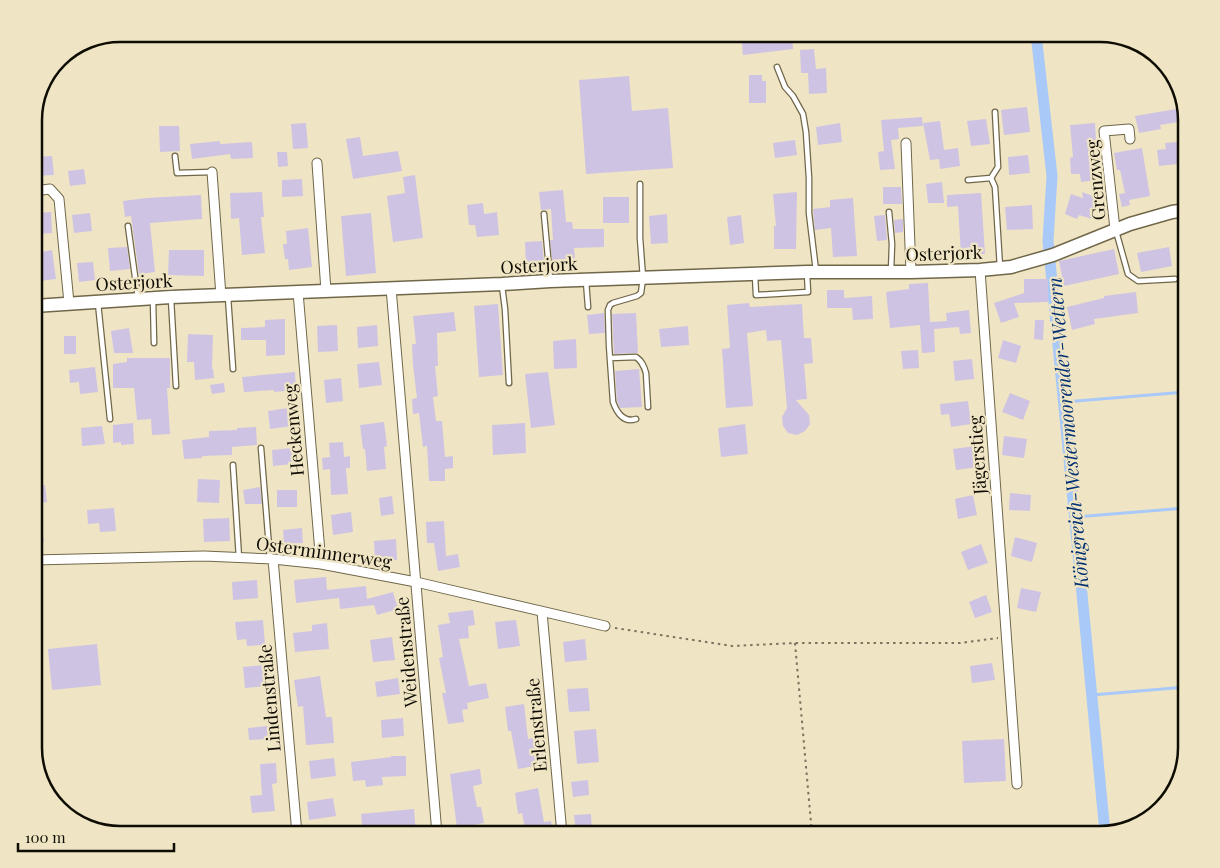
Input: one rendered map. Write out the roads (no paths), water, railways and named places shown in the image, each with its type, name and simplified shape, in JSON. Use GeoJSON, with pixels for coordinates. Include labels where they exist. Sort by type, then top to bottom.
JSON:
{"type":"FeatureCollection","features":[{"type":"Feature","properties":{"kind":"main road","name":"Osterjork"},"geometry":{"type":"LineString","coordinates":[[43,305],[171,297],[550,281],[811,272],[980,270],[1011,267],[1048,256],[1116,229],[1178,211]]}},
{"type":"Feature","properties":{"kind":"street","name":"Grenzweg"},"geometry":{"type":"LineString","coordinates":[[1116,229],[1104,131],[1129,129],[1130,139]]}},
{"type":"Feature","properties":{"kind":"street"},"geometry":{"type":"LineString","coordinates":[[906,143],[911,272]]}},
{"type":"Feature","properties":{"kind":"street"},"geometry":{"type":"LineString","coordinates":[[317,163],[326,291]]}},
{"type":"Feature","properties":{"kind":"street"},"geometry":{"type":"LineString","coordinates":[[212,172],[224,296]]}},
{"type":"Feature","properties":{"kind":"street"},"geometry":{"type":"LineString","coordinates":[[43,190],[50,189],[59,199],[69,303]]}},
{"type":"Feature","properties":{"kind":"street","name":"Jägerstieg"},"geometry":{"type":"LineString","coordinates":[[980,270],[1017,784]]}},
{"type":"Feature","properties":{"kind":"street","name":"Weidenstraße"},"geometry":{"type":"LineString","coordinates":[[391,288],[437,826]]}},
{"type":"Feature","properties":{"kind":"street","name":"Heckenweg"},"geometry":{"type":"LineString","coordinates":[[298,292],[321,564]]}},
{"type":"Feature","properties":{"kind":"street","name":"Osterminnerweg"},"geometry":{"type":"LineString","coordinates":[[43,560],[204,556],[271,559],[321,564],[416,582],[604,626]]}},
{"type":"Feature","properties":{"kind":"street","name":"Lindenstraße"},"geometry":{"type":"LineString","coordinates":[[271,559],[296,826]]}},
{"type":"Feature","properties":{"kind":"street","name":"Erlenstraße"},"geometry":{"type":"LineString","coordinates":[[542,612],[561,826]]}},
{"type":"Feature","properties":{"kind":"lane"},"geometry":{"type":"LineString","coordinates":[[754,274],[756,295],[808,292],[811,272],[806,132],[803,114],[785,87],[777,67]]}},
{"type":"Feature","properties":{"kind":"lane"},"geometry":{"type":"LineString","coordinates":[[991,178],[998,168],[994,112]]}},
{"type":"Feature","properties":{"kind":"lane"},"geometry":{"type":"LineString","coordinates":[[176,156],[177,173],[212,172]]}},
{"type":"Feature","properties":{"kind":"lane"},"geometry":{"type":"LineString","coordinates":[[968,180],[991,178]]}},
{"type":"Feature","properties":{"kind":"lane"},"geometry":{"type":"LineString","coordinates":[[991,178],[995,187],[1000,268]]}},
{"type":"Feature","properties":{"kind":"lane"},"geometry":{"type":"LineString","coordinates":[[636,419],[625,419],[620,415],[614,402],[608,310],[613,303],[638,296],[641,293],[643,278],[640,238],[640,184]]}},
{"type":"Feature","properties":{"kind":"lane"},"geometry":{"type":"LineString","coordinates":[[888,212],[892,244],[891,272]]}},
{"type":"Feature","properties":{"kind":"lane"},"geometry":{"type":"LineString","coordinates":[[544,214],[550,281]]}},
{"type":"Feature","properties":{"kind":"lane"},"geometry":{"type":"LineString","coordinates":[[128,226],[138,299]]}},
{"type":"Feature","properties":{"kind":"lane"},"geometry":{"type":"LineString","coordinates":[[1116,229],[1128,274],[1138,281],[1175,279]]}},
{"type":"Feature","properties":{"kind":"lane"},"geometry":{"type":"LineString","coordinates":[[586,280],[588,307]]}},
{"type":"Feature","properties":{"kind":"lane"},"geometry":{"type":"LineString","coordinates":[[502,284],[509,383]]}},
{"type":"Feature","properties":{"kind":"lane"},"geometry":{"type":"LineString","coordinates":[[224,296],[233,369]]}},
{"type":"Feature","properties":{"kind":"lane"},"geometry":{"type":"LineString","coordinates":[[171,297],[176,386]]}},
{"type":"Feature","properties":{"kind":"lane"},"geometry":{"type":"LineString","coordinates":[[153,298],[154,343]]}},
{"type":"Feature","properties":{"kind":"lane"},"geometry":{"type":"LineString","coordinates":[[98,302],[110,419]]}},
{"type":"Feature","properties":{"kind":"lane"},"geometry":{"type":"LineString","coordinates":[[610,358],[636,357],[640,359],[645,367],[648,407]]}},
{"type":"Feature","properties":{"kind":"lane"},"geometry":{"type":"LineString","coordinates":[[261,448],[271,559]]}},
{"type":"Feature","properties":{"kind":"lane"},"geometry":{"type":"LineString","coordinates":[[233,465],[239,558]]}},
{"type":"Feature","properties":{"kind":"waterway","name":"Königreich-Westermoorender-Wettern"},"geometry":{"type":"LineString","coordinates":[[1037,42],[1052,176],[1048,241],[1104,825]]}},
{"type":"Feature","properties":{"kind":"waterway"},"geometry":{"type":"LineString","coordinates":[[1064,402],[1178,393]]}},
{"type":"Feature","properties":{"kind":"waterway"},"geometry":{"type":"LineString","coordinates":[[1075,517],[1178,509]]}},
{"type":"Feature","properties":{"kind":"waterway"},"geometry":{"type":"LineString","coordinates":[[1092,695],[1178,688]]}}]}
